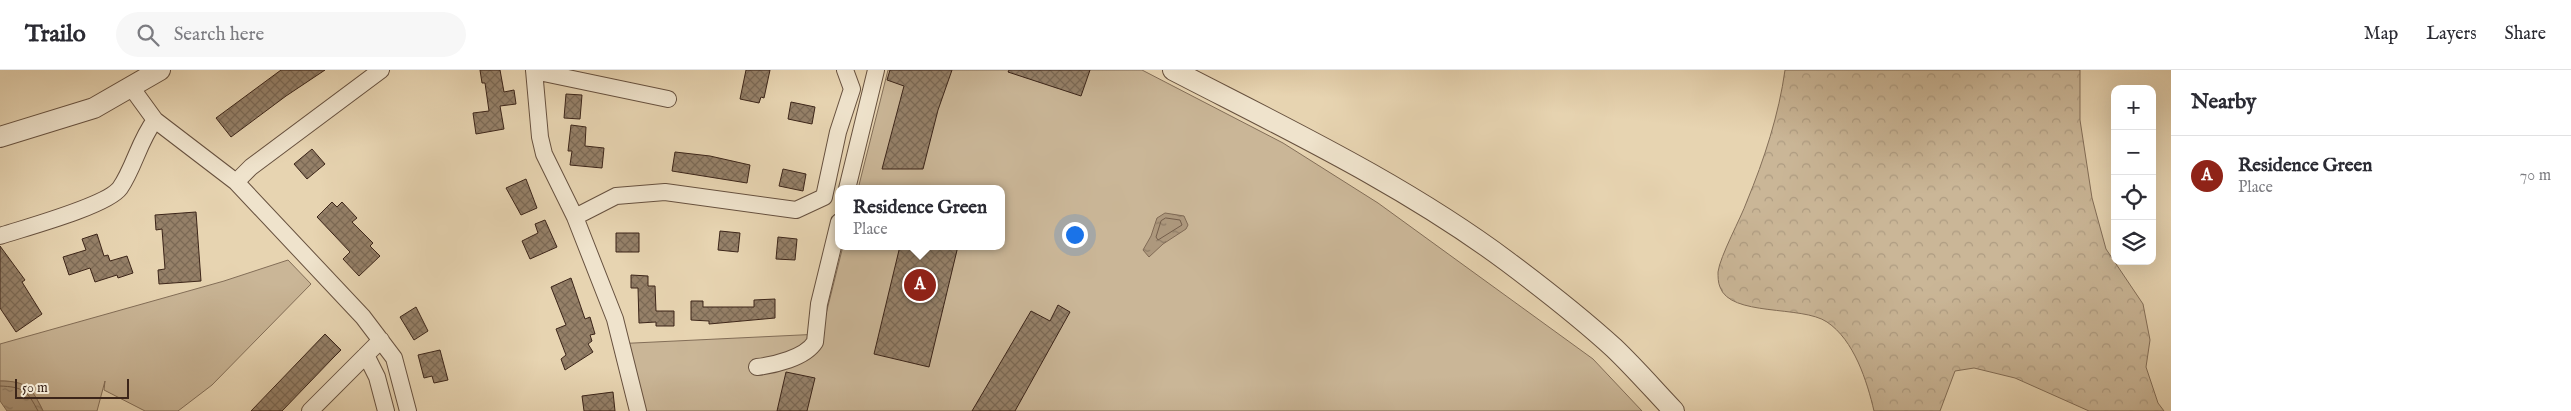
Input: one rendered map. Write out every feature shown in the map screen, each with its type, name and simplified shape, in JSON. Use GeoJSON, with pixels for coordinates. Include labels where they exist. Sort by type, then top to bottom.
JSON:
{"type":"FeatureCollection","features":[{"type":"Feature","properties":{"kind":"street"},"geometry":{"type":"LineString","coordinates":[[0,137],[94,108],[160,70]]}},
{"type":"Feature","properties":{"kind":"street"},"geometry":{"type":"LineString","coordinates":[[236,182],[251,167],[381,70]]}},
{"type":"Feature","properties":{"kind":"street"},"geometry":{"type":"LineString","coordinates":[[638,411],[615,319],[575,217],[547,160],[540,137],[534,70],[668,99]]}},
{"type":"Feature","properties":{"kind":"street"},"geometry":{"type":"LineString","coordinates":[[575,217],[616,196],[664,192],[796,210],[824,197],[838,132],[852,89],[845,70]]}},
{"type":"Feature","properties":{"kind":"street"},"geometry":{"type":"LineString","coordinates":[[848,185],[876,70]]}},
{"type":"Feature","properties":{"kind":"street"},"geometry":{"type":"LineString","coordinates":[[1173,70],[1367,172],[1416,200],[1506,261],[1559,301],[1614,349],[1674,411]]}},
{"type":"Feature","properties":{"kind":"street"},"geometry":{"type":"LineString","coordinates":[[131,87],[155,120],[236,182],[381,340],[394,358],[408,411]]}},
{"type":"Feature","properties":{"kind":"street"},"geometry":{"type":"LineString","coordinates":[[0,236],[90,207],[119,189],[145,134],[155,120]]}},
{"type":"Feature","properties":{"kind":"street"},"geometry":{"type":"LineString","coordinates":[[757,367],[769,366],[804,353],[815,342],[819,304],[835,238]]}},
{"type":"Feature","properties":{"kind":"street"},"geometry":{"type":"LineString","coordinates":[[310,411],[381,340]]}},
{"type":"Feature","properties":{"kind":"street"},"geometry":{"type":"LineString","coordinates":[[366,355],[377,377],[386,411]]}},
{"type":"Feature","properties":{"kind":"green space"},"geometry":{"type":"Polygon","coordinates":[[[888,70],[1142,70],[1283,143],[1378,203],[1593,359],[1642,411],[630,411],[613,344],[821,334],[842,250],[1005,250],[1005,185],[859,185],[888,70]]]}},
{"type":"Feature","properties":{"kind":"green space"},"geometry":{"type":"Polygon","coordinates":[[[1785,70],[2080,70],[2080,120],[2092,198],[2106,249],[2111,256],[2111,265],[2117,265],[2143,304],[2150,340],[2146,367],[2158,403],[2164,411],[2089,411],[2015,378],[1974,368],[1955,371],[1940,411],[1874,411],[1868,387],[1852,350],[1845,339],[1827,322],[1816,317],[1801,314],[1752,307],[1737,303],[1726,296],[1719,284],[1718,272],[1726,247],[1744,208],[1765,153],[1779,103],[1785,70]]]}},
{"type":"Feature","properties":{"kind":"green space"},"geometry":{"type":"Polygon","coordinates":[[[288,260],[311,284],[212,385],[178,411],[145,411],[104,390],[105,381],[97,411],[43,411],[27,388],[8,381],[0,381],[0,344],[224,281],[288,260]]]}},
{"type":"Feature","properties":{"kind":"water"},"geometry":{"type":"Polygon","coordinates":[[[1165,213],[1184,216],[1188,225],[1186,229],[1163,244],[1149,257],[1143,250],[1151,236],[1157,218],[1165,213]]]}},
{"type":"Feature","properties":{"kind":"water"},"geometry":{"type":"Polygon","coordinates":[[[0,381],[17,382],[28,387],[43,411],[7,411],[0,401],[0,381]]]}},
{"type":"Feature","properties":{"kind":"building"},"geometry":{"type":"Polygon","coordinates":[[[281,70],[325,70],[231,137],[216,118],[281,70]]]}},
{"type":"Feature","properties":{"kind":"building"},"geometry":{"type":"Polygon","coordinates":[[[480,70],[500,70],[504,92],[514,90],[516,104],[500,106],[504,129],[476,134],[473,113],[489,111],[485,83],[482,83],[480,70]]]}},
{"type":"Feature","properties":{"kind":"building"},"geometry":{"type":"Polygon","coordinates":[[[746,70],[770,70],[764,98],[761,97],[759,103],[740,99],[746,70]]]}},
{"type":"Feature","properties":{"kind":"building"},"geometry":{"type":"Polygon","coordinates":[[[890,70],[952,70],[938,110],[923,169],[882,169],[904,86],[887,80],[890,70]]]}},
{"type":"Feature","properties":{"kind":"building"},"geometry":{"type":"Polygon","coordinates":[[[1009,70],[1090,70],[1081,96],[1008,72],[1009,70]]]}},
{"type":"Feature","properties":{"kind":"building"},"geometry":{"type":"Polygon","coordinates":[[[566,94],[582,95],[580,119],[564,118],[566,94]]]}},
{"type":"Feature","properties":{"kind":"building"},"geometry":{"type":"Polygon","coordinates":[[[791,102],[815,107],[812,124],[788,119],[791,102]]]}},
{"type":"Feature","properties":{"kind":"building"},"geometry":{"type":"Polygon","coordinates":[[[571,125],[586,127],[585,146],[604,148],[602,168],[570,165],[572,151],[568,151],[571,125]]]}},
{"type":"Feature","properties":{"kind":"building"},"geometry":{"type":"Polygon","coordinates":[[[312,149],[325,164],[307,179],[294,164],[312,149]]]}},
{"type":"Feature","properties":{"kind":"building"},"geometry":{"type":"Polygon","coordinates":[[[675,152],[710,156],[750,165],[747,183],[672,171],[675,152]]]}},
{"type":"Feature","properties":{"kind":"building"},"geometry":{"type":"Polygon","coordinates":[[[783,169],[806,174],[803,191],[779,186],[783,169]]]}},
{"type":"Feature","properties":{"kind":"building"},"geometry":{"type":"Polygon","coordinates":[[[526,179],[537,208],[521,215],[506,188],[526,179]]]}},
{"type":"Feature","properties":{"kind":"building"},"geometry":{"type":"Polygon","coordinates":[[[332,202],[337,207],[342,202],[357,218],[352,222],[373,243],[370,246],[380,256],[359,276],[343,259],[350,252],[317,217],[332,202]]]}},
{"type":"Feature","properties":{"kind":"building"},"geometry":{"type":"Polygon","coordinates":[[[196,212],[201,281],[159,284],[158,270],[165,269],[162,229],[156,230],[155,215],[196,212]]]}},
{"type":"Feature","properties":{"kind":"building"},"geometry":{"type":"Polygon","coordinates":[[[545,220],[557,247],[530,259],[522,241],[538,233],[535,224],[545,220]]]}},
{"type":"Feature","properties":{"kind":"building"},"geometry":{"type":"Polygon","coordinates":[[[720,231],[740,233],[738,252],[718,250],[720,231]]]}},
{"type":"Feature","properties":{"kind":"building"},"geometry":{"type":"Polygon","coordinates":[[[616,233],[639,233],[639,252],[616,252],[616,233]]]}},
{"type":"Feature","properties":{"kind":"building"},"geometry":{"type":"Polygon","coordinates":[[[97,234],[104,256],[108,255],[110,261],[127,256],[133,273],[118,278],[117,275],[95,282],[90,268],[69,275],[63,257],[86,250],[82,239],[97,234]]]}},
{"type":"Feature","properties":{"kind":"building"},"geometry":{"type":"Polygon","coordinates":[[[778,237],[797,239],[795,260],[776,259],[778,237]]]}},
{"type":"Feature","properties":{"kind":"building"},"geometry":{"type":"Polygon","coordinates":[[[0,246],[25,280],[22,282],[42,314],[16,332],[0,308],[0,246]]]}},
{"type":"Feature","properties":{"kind":"building"},"geometry":{"type":"Polygon","coordinates":[[[899,250],[957,250],[929,367],[874,354],[899,250]]]}},
{"type":"Feature","properties":{"kind":"building"},"geometry":{"type":"Polygon","coordinates":[[[631,275],[648,276],[648,286],[655,286],[656,311],[674,311],[674,326],[656,326],[656,322],[639,323],[638,288],[631,288],[631,275]]]}},
{"type":"Feature","properties":{"kind":"building"},"geometry":{"type":"Polygon","coordinates":[[[571,278],[585,319],[590,317],[595,334],[590,335],[592,341],[588,344],[593,352],[565,370],[561,359],[566,355],[556,329],[566,325],[551,287],[571,278]]]}},
{"type":"Feature","properties":{"kind":"building"},"geometry":{"type":"Polygon","coordinates":[[[775,299],[775,318],[709,324],[709,321],[691,320],[691,301],[703,301],[703,307],[754,307],[754,300],[775,299]]]}},
{"type":"Feature","properties":{"kind":"building"},"geometry":{"type":"Polygon","coordinates":[[[1058,305],[1070,312],[1015,411],[972,411],[1031,311],[1050,321],[1058,305]]]}},
{"type":"Feature","properties":{"kind":"building"},"geometry":{"type":"Polygon","coordinates":[[[416,307],[428,331],[414,340],[400,317],[416,307]]]}},
{"type":"Feature","properties":{"kind":"building"},"geometry":{"type":"Polygon","coordinates":[[[325,334],[341,350],[282,411],[251,411],[325,334]]]}},
{"type":"Feature","properties":{"kind":"building"},"geometry":{"type":"Polygon","coordinates":[[[440,350],[448,380],[434,383],[432,376],[424,378],[418,355],[440,350]]]}},
{"type":"Feature","properties":{"kind":"building"},"geometry":{"type":"Polygon","coordinates":[[[786,372],[815,378],[807,411],[777,411],[786,372]]]}},
{"type":"Feature","properties":{"kind":"building"},"geometry":{"type":"Polygon","coordinates":[[[613,392],[615,411],[584,411],[582,396],[613,392]]]}},
{"type":"Feature","properties":{"kind":"place","name":"Residence Green"},"geometry":{"type":"Point","coordinates":[920,285]}}]}
